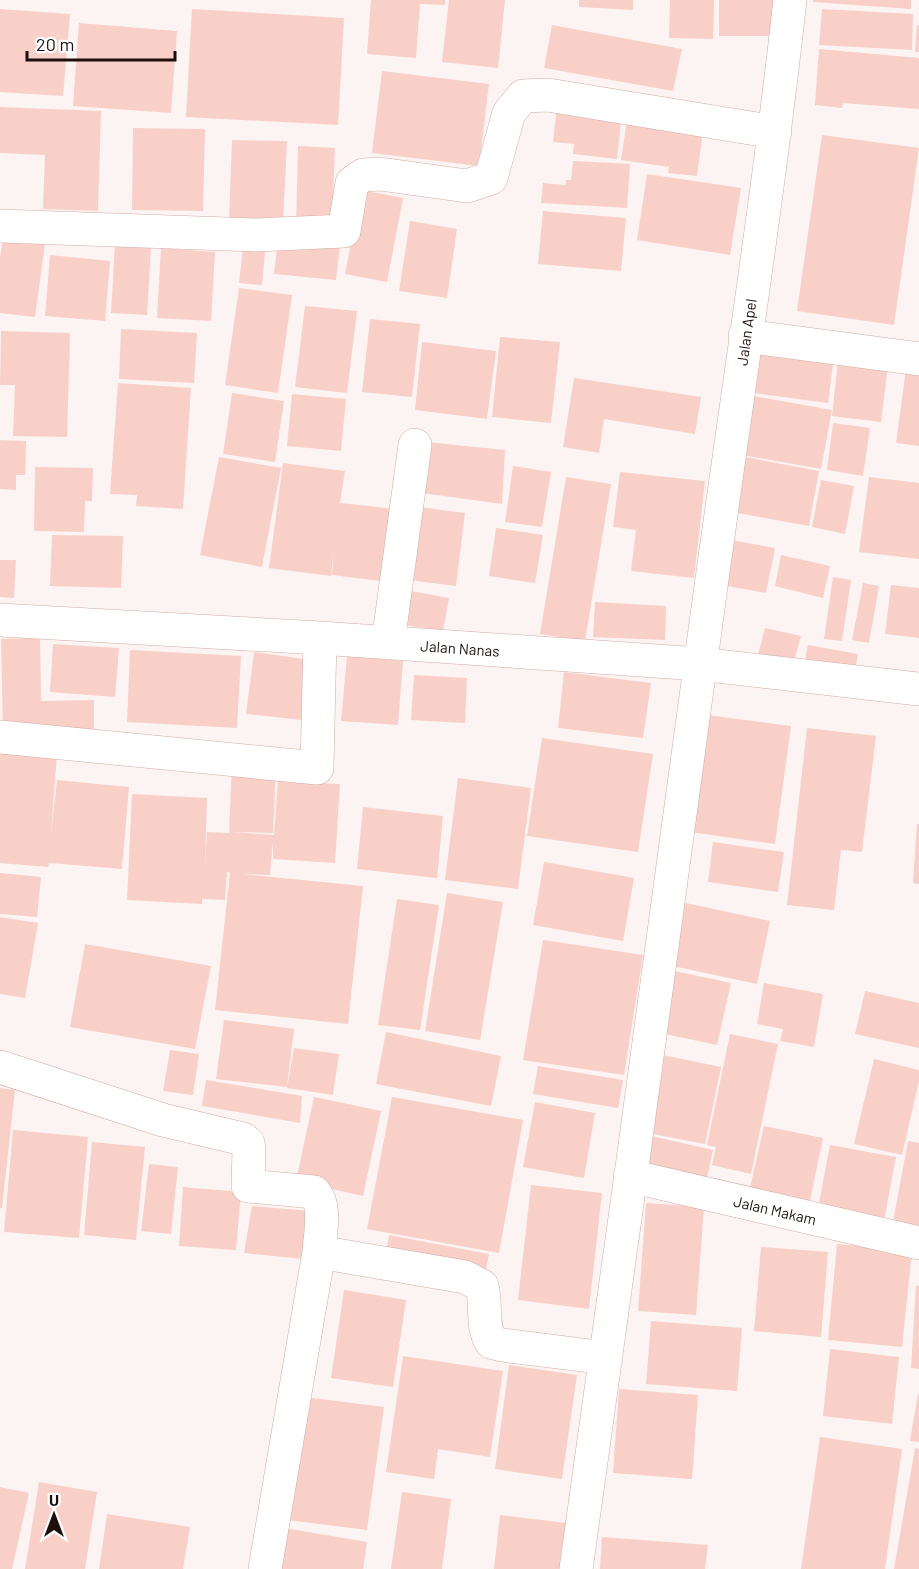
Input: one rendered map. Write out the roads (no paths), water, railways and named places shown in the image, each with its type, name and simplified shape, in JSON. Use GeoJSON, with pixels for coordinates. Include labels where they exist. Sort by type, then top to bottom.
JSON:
{"type":"FeatureCollection","features":[{"type":"Feature","properties":{"kind":"street","name":"Jalan Apel"},"geometry":{"type":"LineString","coordinates":[[576,1569],[775,132],[789,0]]}},
{"type":"Feature","properties":{"kind":"street"},"geometry":{"type":"LineString","coordinates":[[0,226],[256,235],[344,231],[352,183],[363,175],[380,174],[467,186],[491,178],[509,112],[523,96],[548,95],[775,132]]}},
{"type":"Feature","properties":{"kind":"street"},"geometry":{"type":"LineString","coordinates":[[745,336],[919,359]]}},
{"type":"Feature","properties":{"kind":"street"},"geometry":{"type":"LineString","coordinates":[[388,643],[415,445]]}},
{"type":"Feature","properties":{"kind":"street","name":"Jalan Nanas"},"geometry":{"type":"LineString","coordinates":[[0,620],[320,638],[700,664],[919,689]]}},
{"type":"Feature","properties":{"kind":"street"},"geometry":{"type":"LineString","coordinates":[[0,737],[317,768],[320,638]]}},
{"type":"Feature","properties":{"kind":"street"},"geometry":{"type":"LineString","coordinates":[[0,1067],[163,1120],[243,1139],[248,1143],[249,1149],[248,1186],[314,1192],[319,1197],[319,1252],[265,1569]]}},
{"type":"Feature","properties":{"kind":"street","name":"Jalan Makam"},"geometry":{"type":"LineString","coordinates":[[630,1176],[919,1243]]}},
{"type":"Feature","properties":{"kind":"street"},"geometry":{"type":"LineString","coordinates":[[319,1252],[465,1277],[482,1286],[485,1298],[485,1331],[491,1342],[606,1358]]}}]}
